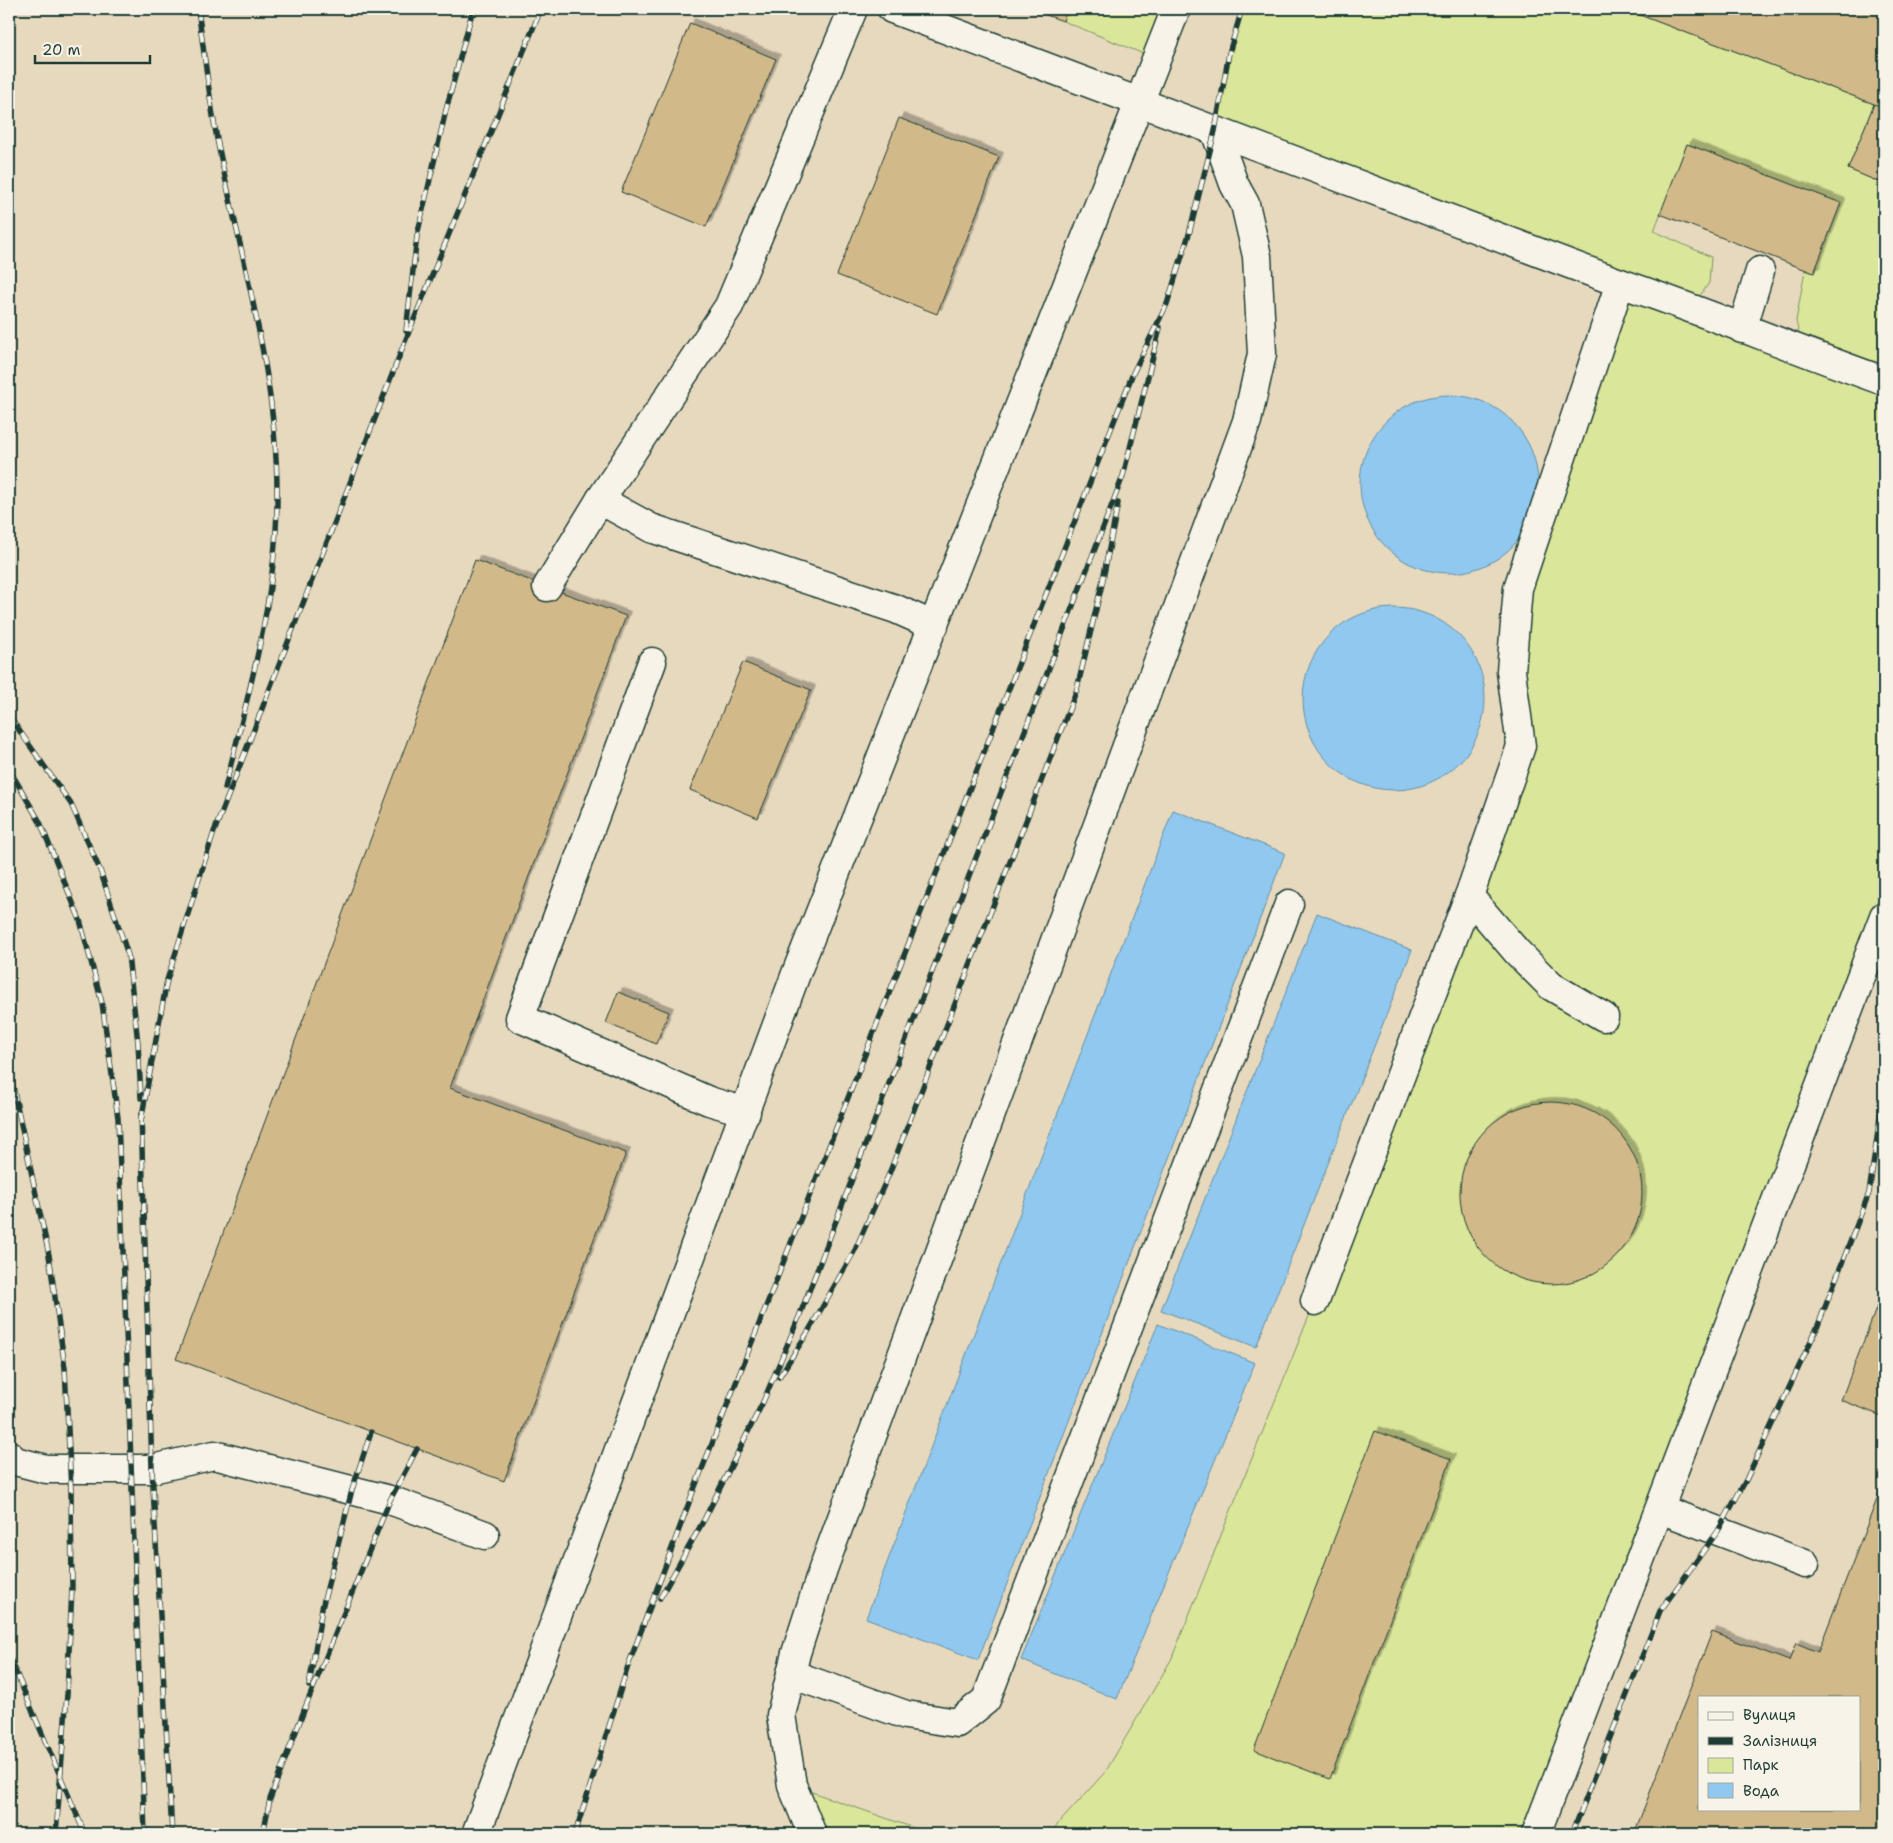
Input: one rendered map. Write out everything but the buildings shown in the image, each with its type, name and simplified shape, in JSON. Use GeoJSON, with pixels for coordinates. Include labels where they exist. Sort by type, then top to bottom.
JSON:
{"type":"FeatureCollection","features":[{"type":"Feature","properties":{"kind":"lane"},"geometry":{"type":"LineString","coordinates":[[547,587],[600,500],[729,306],[853,9]]}},
{"type":"Feature","properties":{"kind":"lane"},"geometry":{"type":"LineString","coordinates":[[892,9],[1884,381]]}},
{"type":"Feature","properties":{"kind":"lane"},"geometry":{"type":"LineString","coordinates":[[476,1834],[798,971],[1176,9]]}},
{"type":"Feature","properties":{"kind":"lane"},"geometry":{"type":"LineString","coordinates":[[812,1834],[792,1785],[781,1716],[796,1653],[823,1569],[1247,422],[1262,354],[1257,256],[1245,204],[1234,184],[1215,131]]}},
{"type":"Feature","properties":{"kind":"lane"},"geometry":{"type":"LineString","coordinates":[[1742,329],[1760,270]]}},
{"type":"Feature","properties":{"kind":"lane"},"geometry":{"type":"LineString","coordinates":[[1315,1301],[1468,896],[1522,746],[1511,671],[1518,588],[1620,283]]}},
{"type":"Feature","properties":{"kind":"lane"},"geometry":{"type":"LineString","coordinates":[[600,500],[651,528],[896,609],[934,626]]}},
{"type":"Feature","properties":{"kind":"lane"},"geometry":{"type":"LineString","coordinates":[[652,662],[520,1018],[709,1101],[746,1112]]}},
{"type":"Feature","properties":{"kind":"lane"},"geometry":{"type":"LineString","coordinates":[[1468,896],[1517,952],[1551,986],[1604,1017]]}},
{"type":"Feature","properties":{"kind":"lane"},"geometry":{"type":"LineString","coordinates":[[791,1674],[906,1716],[956,1723],[986,1700],[1289,904]]}},
{"type":"Feature","properties":{"kind":"lane"},"geometry":{"type":"LineString","coordinates":[[1536,1834],[1883,922]]}},
{"type":"Feature","properties":{"kind":"lane"},"geometry":{"type":"LineString","coordinates":[[9,1455],[15,1461],[46,1469],[152,1470],[214,1455],[390,1500],[485,1535]]}},
{"type":"Feature","properties":{"kind":"lane"},"geometry":{"type":"LineString","coordinates":[[1660,1509],[1805,1564]]}},
{"type":"Feature","properties":{"kind":"shaded area"},"geometry":{"type":"Polygon","coordinates":[[[9,9],[1884,9],[1884,1834],[9,1834],[9,9]]]}},
{"type":"Feature","properties":{"kind":"green space"},"geometry":{"type":"Polygon","coordinates":[[[1067,9],[1176,9],[1156,59],[1063,21],[1067,9]]]}},
{"type":"Feature","properties":{"kind":"green space"},"geometry":{"type":"Polygon","coordinates":[[[1242,9],[1624,9],[1874,104],[1848,169],[1884,184],[1884,916],[1536,1834],[1049,1834],[1106,1771],[1171,1660],[1315,1301],[1521,746],[1518,588],[1620,283],[1215,131],[1229,53],[1242,9]],[[1687,144],[1654,231],[1711,257],[1709,283],[1692,307],[1801,343],[1796,321],[1805,270],[1814,273],[1841,203],[1687,144]]]}},
{"type":"Feature","properties":{"kind":"green space"},"geometry":{"type":"Polygon","coordinates":[[[792,1785],[931,1834],[812,1834],[792,1785]]]}},
{"type":"Feature","properties":{"kind":"water"},"geometry":{"type":"Polygon","coordinates":[[[1449,395],[1483,402],[1498,410],[1512,421],[1523,435],[1531,450],[1538,484],[1531,518],[1523,533],[1512,547],[1498,558],[1483,566],[1449,573],[1415,566],[1400,558],[1386,547],[1375,533],[1367,518],[1360,484],[1367,450],[1375,435],[1386,421],[1400,410],[1415,402],[1449,395]]]}},
{"type":"Feature","properties":{"kind":"water"},"geometry":{"type":"Polygon","coordinates":[[[1385,608],[1403,608],[1429,615],[1445,623],[1459,634],[1470,648],[1478,664],[1485,690],[1485,708],[1478,734],[1470,750],[1459,764],[1445,775],[1429,783],[1403,790],[1385,790],[1359,783],[1343,775],[1323,757],[1307,725],[1303,708],[1303,690],[1310,664],[1318,648],[1336,628],[1368,612],[1385,608]]]}},
{"type":"Feature","properties":{"kind":"water"},"geometry":{"type":"Polygon","coordinates":[[[1173,810],[1285,853],[978,1660],[866,1618],[1173,810]]]}},
{"type":"Feature","properties":{"kind":"water"},"geometry":{"type":"Polygon","coordinates":[[[1317,913],[1412,950],[1256,1347],[1161,1310],[1317,913]]]}},
{"type":"Feature","properties":{"kind":"water"},"geometry":{"type":"Polygon","coordinates":[[[1158,1324],[1255,1363],[1117,1699],[1021,1660],[1158,1324]]]}},
{"type":"Feature","properties":{"kind":"railway"},"geometry":{"type":"LineString","coordinates":[[198,9],[217,139],[257,320],[265,365],[276,457],[277,503],[272,575],[259,647],[225,788]]}},
{"type":"Feature","properties":{"kind":"railway"},"geometry":{"type":"LineString","coordinates":[[406,331],[417,236],[446,110],[473,9]]}},
{"type":"Feature","properties":{"kind":"railway"},"geometry":{"type":"LineString","coordinates":[[141,1121],[167,980],[214,832],[404,344],[541,9]]}},
{"type":"Feature","properties":{"kind":"railway"},"geometry":{"type":"LineString","coordinates":[[575,1834],[628,1666],[693,1492],[1133,373],[1167,304],[1189,234],[1215,131],[1229,53],[1242,9]]}},
{"type":"Feature","properties":{"kind":"railway"},"geometry":{"type":"LineString","coordinates":[[660,1598],[705,1518],[763,1402],[799,1317],[1123,476],[1160,328]]}},
{"type":"Feature","properties":{"kind":"railway"},"geometry":{"type":"LineString","coordinates":[[779,1377],[808,1332],[855,1250],[889,1174],[1077,689],[1102,584],[1118,503]]}},
{"type":"Feature","properties":{"kind":"railway"},"geometry":{"type":"LineString","coordinates":[[9,716],[71,804],[100,870],[128,955],[138,1043],[141,1098]]}},
{"type":"Feature","properties":{"kind":"railway"},"geometry":{"type":"LineString","coordinates":[[9,769],[40,822],[80,920],[102,1003],[118,1118],[145,1834]]}},
{"type":"Feature","properties":{"kind":"railway"},"geometry":{"type":"LineString","coordinates":[[9,1068],[49,1255],[65,1368],[71,1490],[72,1588],[67,1694],[56,1834]]}},
{"type":"Feature","properties":{"kind":"railway"},"geometry":{"type":"LineString","coordinates":[[1572,1834],[1660,1611],[1718,1531],[1746,1480],[1817,1328],[1869,1193],[1884,1090]]}},
{"type":"Feature","properties":{"kind":"railway"},"geometry":{"type":"LineString","coordinates":[[141,1115],[152,1469],[172,1834]]}},
{"type":"Feature","properties":{"kind":"railway"},"geometry":{"type":"LineString","coordinates":[[309,1686],[322,1608],[352,1490],[371,1432]]}},
{"type":"Feature","properties":{"kind":"railway"},"geometry":{"type":"LineString","coordinates":[[263,1834],[270,1799],[305,1708],[390,1500],[417,1449]]}},
{"type":"Feature","properties":{"kind":"railway"},"geometry":{"type":"LineString","coordinates":[[9,1656],[85,1834]]}}]}
